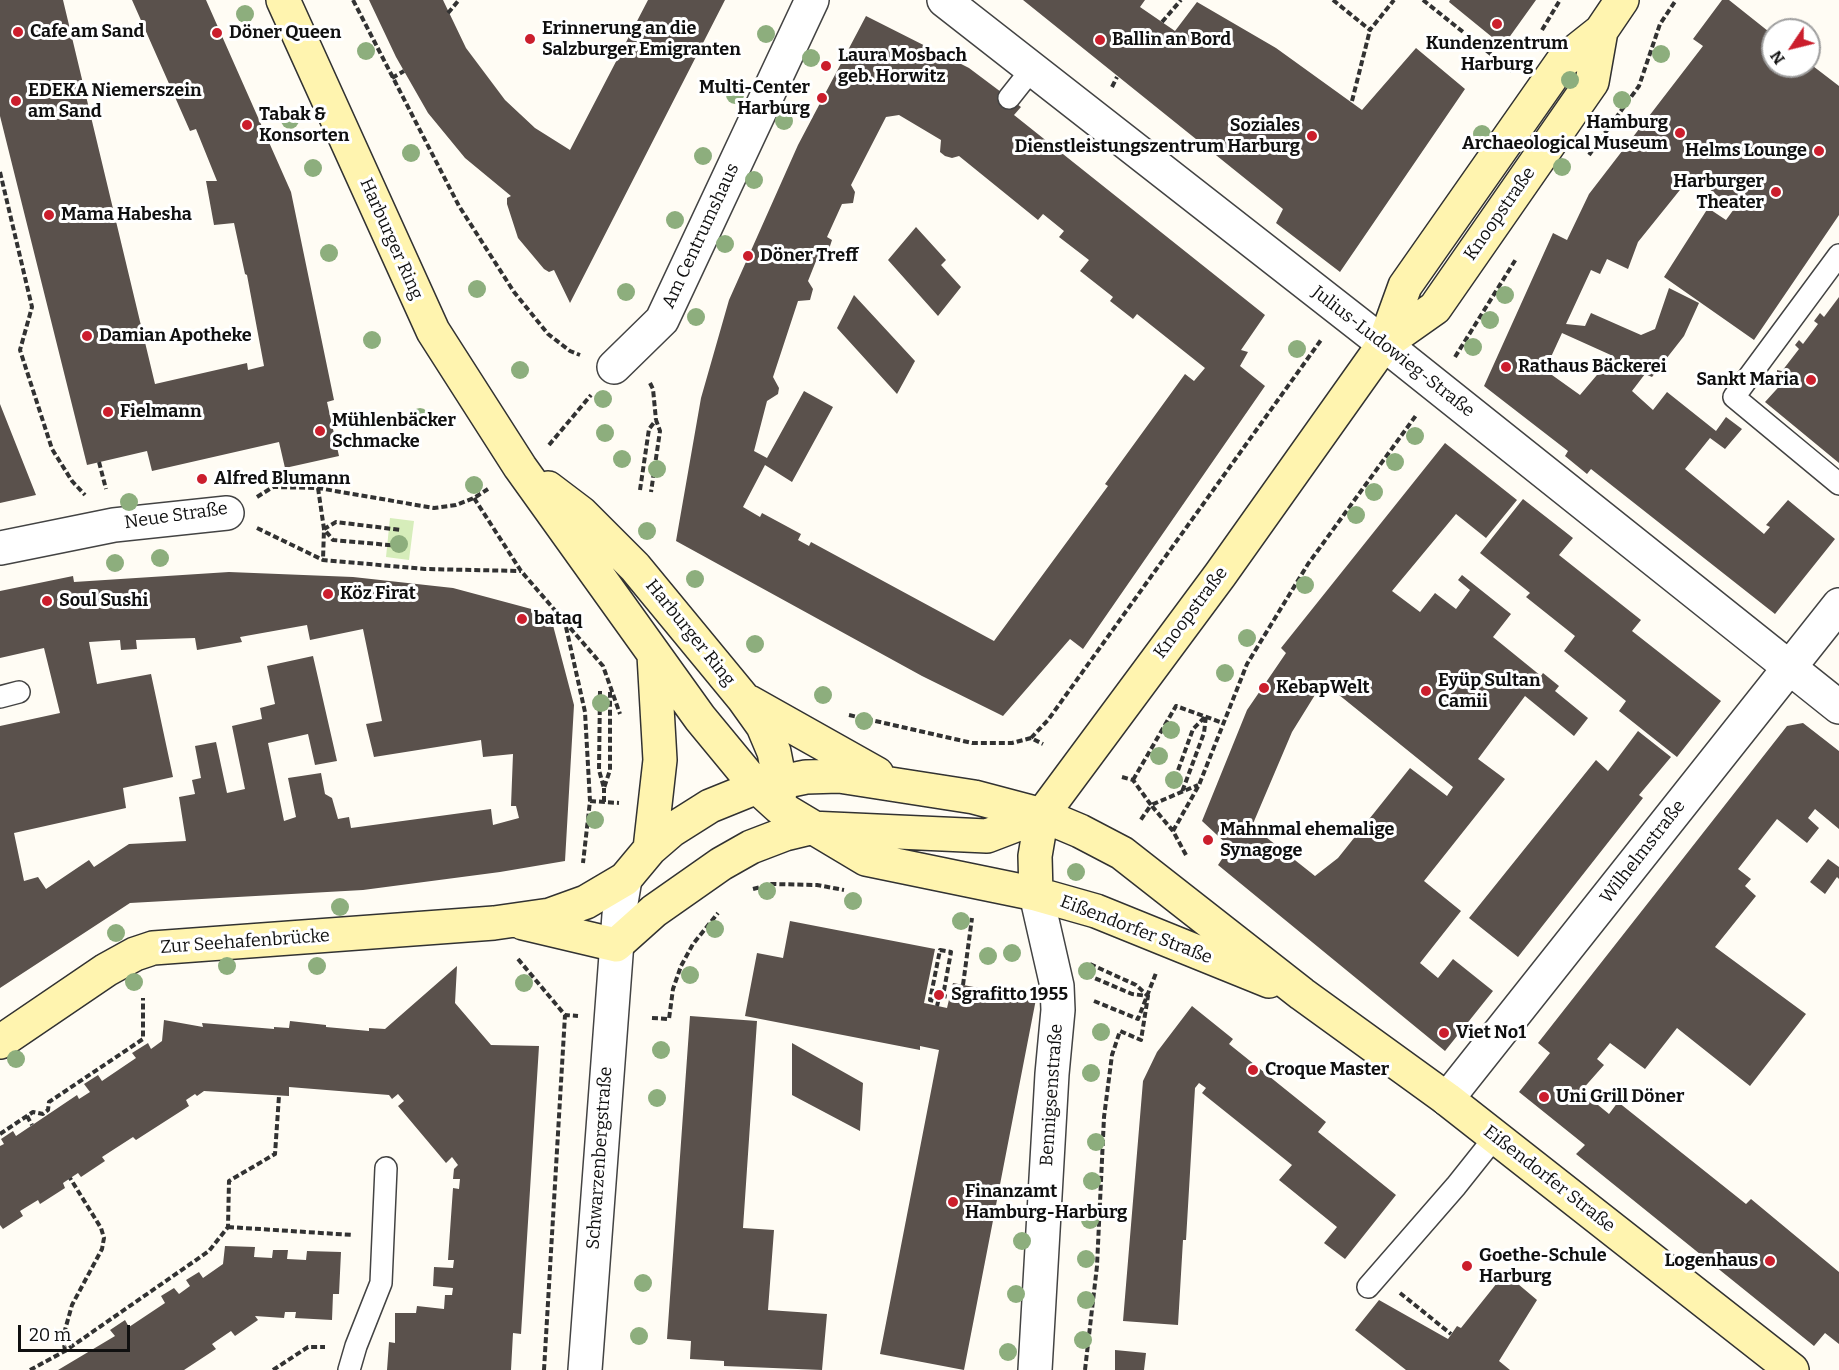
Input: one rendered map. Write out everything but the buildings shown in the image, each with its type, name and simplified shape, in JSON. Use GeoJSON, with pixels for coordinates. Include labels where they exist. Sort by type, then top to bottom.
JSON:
{"type":"FeatureCollection","features":[{"type":"Feature","properties":{"kind":"main road","name":"Harburger Ring"},"geometry":{"type":"LineString","coordinates":[[283,0],[433,331],[520,467],[700,718],[810,828],[866,860],[1036,894]]}},
{"type":"Feature","properties":{"kind":"main road","name":"Knoopstraße"},"geometry":{"type":"LineString","coordinates":[[1036,894],[1035,856],[1042,815],[1220,575],[1384,344],[1435,308],[1592,82],[1601,31],[1622,0]]}},
{"type":"Feature","properties":{"kind":"main road","name":"Harburger Ring"},"geometry":{"type":"LineString","coordinates":[[520,467],[581,513],[635,567],[743,698],[763,726],[774,752],[772,792]]}},
{"type":"Feature","properties":{"kind":"main road"},"geometry":{"type":"LineString","coordinates":[[650,849],[660,760],[654,655]]}},
{"type":"Feature","properties":{"kind":"main road"},"geometry":{"type":"LineString","coordinates":[[743,698],[891,782]]}},
{"type":"Feature","properties":{"kind":"main road"},"geometry":{"type":"LineString","coordinates":[[625,879],[650,849],[672,830],[710,806],[839,776],[891,782],[975,797],[1042,815]]}},
{"type":"Feature","properties":{"kind":"main road"},"geometry":{"type":"LineString","coordinates":[[756,845],[769,827],[772,792]]}},
{"type":"Feature","properties":{"kind":"main road"},"geometry":{"type":"LineString","coordinates":[[616,945],[681,891],[756,845],[810,828],[987,836],[1042,815]]}},
{"type":"Feature","properties":{"kind":"main road","name":"Eißendorfer Straße"},"geometry":{"type":"LineString","coordinates":[[1042,815],[1080,831],[1122,853],[1302,994],[1447,1099],[1792,1370]]}},
{"type":"Feature","properties":{"kind":"main road"},"geometry":{"type":"LineString","coordinates":[[756,845],[866,860]]}},
{"type":"Feature","properties":{"kind":"main road","name":"Zur Seehafenbrücke"},"geometry":{"type":"LineString","coordinates":[[0,1042],[121,961],[153,948],[516,921],[550,915],[586,902],[625,879]]}},
{"type":"Feature","properties":{"kind":"main road","name":"Eißendorfer Straße"},"geometry":{"type":"LineString","coordinates":[[1036,894],[1096,912],[1302,994]]}},
{"type":"Feature","properties":{"kind":"main road","name":"Zur Seehafenbrücke"},"geometry":{"type":"LineString","coordinates":[[516,921],[616,945]]}},
{"type":"Feature","properties":{"kind":"street","name":"Am Centrumshaus"},"geometry":{"type":"LineString","coordinates":[[614,367],[662,320],[812,0]]}},
{"type":"Feature","properties":{"kind":"street","name":"Julius-Ludowieg-Straße"},"geometry":{"type":"LineString","coordinates":[[944,0],[1384,344],[1839,707]]}},
{"type":"Feature","properties":{"kind":"street","name":"Neue Straße"},"geometry":{"type":"LineString","coordinates":[[0,548],[114,525],[227,513]]}},
{"type":"Feature","properties":{"kind":"street","name":"Wilhelmstraße"},"geometry":{"type":"LineString","coordinates":[[1447,1099],[1839,605]]}},
{"type":"Feature","properties":{"kind":"street","name":"Schwarzenbergstraße"},"geometry":{"type":"LineString","coordinates":[[585,1370],[616,945],[625,879]]}},
{"type":"Feature","properties":{"kind":"street","name":"Bennigsenstraße"},"geometry":{"type":"LineString","coordinates":[[1035,1370],[1052,1074],[1058,1010],[1071,979],[1036,894]]}},
{"type":"Feature","properties":{"kind":"lane"},"geometry":{"type":"LineString","coordinates":[[1009,98],[1032,69]]}},
{"type":"Feature","properties":{"kind":"lane"},"geometry":{"type":"LineString","coordinates":[[1839,255],[1734,397],[1839,483]]}},
{"type":"Feature","properties":{"kind":"lane"},"geometry":{"type":"LineString","coordinates":[[1373,1281],[1456,1186],[1495,1137]]}},
{"type":"Feature","properties":{"kind":"lane"},"geometry":{"type":"LineString","coordinates":[[349,1370],[381,1283],[387,1168]]}},
{"type":"Feature","properties":{"kind":"path"},"geometry":{"type":"LineString","coordinates":[[353,0],[459,206],[514,292],[548,334],[570,351],[614,367],[549,445]]}},
{"type":"Feature","properties":{"kind":"path"},"geometry":{"type":"LineString","coordinates":[[448,13],[459,0]]}},
{"type":"Feature","properties":{"kind":"path"},"geometry":{"type":"LineString","coordinates":[[1162,22],[1181,0]]}},
{"type":"Feature","properties":{"kind":"path"},"geometry":{"type":"LineString","coordinates":[[1334,0],[1370,30]]}},
{"type":"Feature","properties":{"kind":"path"},"geometry":{"type":"LineString","coordinates":[[1352,101],[1370,30],[1394,0]]}},
{"type":"Feature","properties":{"kind":"path"},"geometry":{"type":"LineString","coordinates":[[1423,0],[1513,72]]}},
{"type":"Feature","properties":{"kind":"path"},"geometry":{"type":"LineString","coordinates":[[392,78],[404,71]]}},
{"type":"Feature","properties":{"kind":"path"},"geometry":{"type":"LineString","coordinates":[[0,172],[32,307],[20,350],[26,369],[52,449],[72,481],[114,525]]}},
{"type":"Feature","properties":{"kind":"path"},"geometry":{"type":"LineString","coordinates":[[840,711],[972,743],[1012,743],[1031,738],[1048,720],[1325,334]]}},
{"type":"Feature","properties":{"kind":"path"},"geometry":{"type":"LineString","coordinates":[[1122,777],[1133,780],[1173,831],[1199,785],[1247,664],[1308,564],[1422,407]]}},
{"type":"Feature","properties":{"kind":"path"},"geometry":{"type":"LineString","coordinates":[[640,490],[649,429],[656,420],[660,430],[651,492]]}},
{"type":"Feature","properties":{"kind":"path","name":"Neue Straße"},"geometry":{"type":"LineString","coordinates":[[227,513],[273,488],[318,488],[434,508],[474,498],[488,489]]}},
{"type":"Feature","properties":{"kind":"path"},"geometry":{"type":"LineString","coordinates":[[318,488],[324,529],[323,560]]}},
{"type":"Feature","properties":{"kind":"path"},"geometry":{"type":"LineString","coordinates":[[474,498],[521,571],[566,626],[603,666],[620,717]]}},
{"type":"Feature","properties":{"kind":"path"},"geometry":{"type":"LineString","coordinates":[[227,513],[323,560],[425,569],[521,571]]}},
{"type":"Feature","properties":{"kind":"path"},"geometry":{"type":"LineString","coordinates":[[324,529],[336,522],[401,530]]}},
{"type":"Feature","properties":{"kind":"path"},"geometry":{"type":"LineString","coordinates":[[324,529],[333,540],[400,546]]}},
{"type":"Feature","properties":{"kind":"path"},"geometry":{"type":"LineString","coordinates":[[566,626],[585,712],[590,801],[582,870],[589,866]]}},
{"type":"Feature","properties":{"kind":"path"},"geometry":{"type":"LineString","coordinates":[[600,691],[599,770],[604,788],[604,802]]}},
{"type":"Feature","properties":{"kind":"path"},"geometry":{"type":"LineString","coordinates":[[604,788],[610,770],[610,691]]}},
{"type":"Feature","properties":{"kind":"path"},"geometry":{"type":"LineString","coordinates":[[1133,780],[1176,706],[1223,723]]}},
{"type":"Feature","properties":{"kind":"path"},"geometry":{"type":"LineString","coordinates":[[1172,788],[1193,729],[1206,716]]}},
{"type":"Feature","properties":{"kind":"path"},"geometry":{"type":"LineString","coordinates":[[1182,792],[1204,733],[1206,716]]}},
{"type":"Feature","properties":{"kind":"path"},"geometry":{"type":"LineString","coordinates":[[1031,738],[1043,744]]}},
{"type":"Feature","properties":{"kind":"path"},"geometry":{"type":"LineString","coordinates":[[1138,825],[1151,805],[1199,785]]}},
{"type":"Feature","properties":{"kind":"path"},"geometry":{"type":"LineString","coordinates":[[590,801],[629,804]]}},
{"type":"Feature","properties":{"kind":"path"},"geometry":{"type":"LineString","coordinates":[[652,1018],[669,1018],[673,989],[681,966],[693,944],[723,909]]}},
{"type":"Feature","properties":{"kind":"path"},"geometry":{"type":"LineString","coordinates":[[963,985],[972,918]]}},
{"type":"Feature","properties":{"kind":"path"},"geometry":{"type":"LineString","coordinates":[[937,1006],[938,1002],[930,1000],[940,950],[951,952],[942,996],[950,997]]}},
{"type":"Feature","properties":{"kind":"path"},"geometry":{"type":"LineString","coordinates":[[514,954],[565,1016],[544,1370]]}},
{"type":"Feature","properties":{"kind":"path"},"geometry":{"type":"LineString","coordinates":[[1079,959],[1136,985],[1148,996]]}},
{"type":"Feature","properties":{"kind":"path"},"geometry":{"type":"LineString","coordinates":[[1071,979],[1138,1019],[1148,996]]}},
{"type":"Feature","properties":{"kind":"path"},"geometry":{"type":"LineString","coordinates":[[1071,979],[1148,996]]}},
{"type":"Feature","properties":{"kind":"path"},"geometry":{"type":"LineString","coordinates":[[1085,1370],[1097,1266],[1104,1117],[1112,1055],[1120,1030],[1141,1040],[1148,996]]}},
{"type":"Feature","properties":{"kind":"path"},"geometry":{"type":"LineString","coordinates":[[0,1134],[33,1112],[43,1114],[48,1110],[49,1102],[143,1039],[143,998]]}},
{"type":"Feature","properties":{"kind":"path"},"geometry":{"type":"LineString","coordinates":[[565,1016],[582,1016]]}},
{"type":"Feature","properties":{"kind":"path"},"geometry":{"type":"LineString","coordinates":[[30,1370],[65,1351],[209,1251],[228,1227],[229,1181],[275,1154],[279,1096]]}},
{"type":"Feature","properties":{"kind":"path"},"geometry":{"type":"LineString","coordinates":[[27,1116],[32,1125]]}},
{"type":"Feature","properties":{"kind":"path"},"geometry":{"type":"LineString","coordinates":[[65,1351],[63,1337],[72,1305],[102,1249],[104,1238],[101,1227],[70,1178]]}},
{"type":"Feature","properties":{"kind":"path"},"geometry":{"type":"LineString","coordinates":[[228,1227],[383,1237]]}},
{"type":"Feature","properties":{"kind":"path"},"geometry":{"type":"LineString","coordinates":[[1373,1281],[1451,1334]]}},
{"type":"Feature","properties":{"kind":"path"},"geometry":{"type":"LineString","coordinates":[[273,1370],[308,1347],[356,1346]]}},
{"type":"Feature","properties":{"kind":"green space"},"geometry":{"type":"Polygon","coordinates":[[[390,518],[414,521],[409,560],[386,557],[390,518]]]}},
{"type":"Feature","properties":{"kind":"place","name":"Kundenzentrum Harburg"},"geometry":{"type":"Point","coordinates":[1497,24]}},
{"type":"Feature","properties":{"kind":"place","name":"Cafe am Sand"},"geometry":{"type":"Point","coordinates":[18,32]}},
{"type":"Feature","properties":{"kind":"place","name":"Döner Queen"},"geometry":{"type":"Point","coordinates":[217,33]}},
{"type":"Feature","properties":{"kind":"place","name":"Erinnerung an die Salzburger Emigranten"},"geometry":{"type":"Point","coordinates":[530,39]}},
{"type":"Feature","properties":{"kind":"place","name":"Ballin an Bord"},"geometry":{"type":"Point","coordinates":[1100,40]}},
{"type":"Feature","properties":{"kind":"place","name":"Laura Mosbach geb. Horwitz"},"geometry":{"type":"Point","coordinates":[826,66]}},
{"type":"Feature","properties":{"kind":"place","name":"Multi-Center Harburg"},"geometry":{"type":"Point","coordinates":[822,98]}},
{"type":"Feature","properties":{"kind":"place","name":"EDEKA Niemerszein am Sand"},"geometry":{"type":"Point","coordinates":[16,101]}},
{"type":"Feature","properties":{"kind":"place","name":"Tabak & Konsorten"},"geometry":{"type":"Point","coordinates":[247,125]}},
{"type":"Feature","properties":{"kind":"place","name":"Hamburg Archaeological Museum"},"geometry":{"type":"Point","coordinates":[1680,133]}},
{"type":"Feature","properties":{"kind":"place","name":"Soziales Dienstleistungszentrum Harburg"},"geometry":{"type":"Point","coordinates":[1312,136]}},
{"type":"Feature","properties":{"kind":"place","name":"Helms Lounge"},"geometry":{"type":"Point","coordinates":[1819,151]}},
{"type":"Feature","properties":{"kind":"place","name":"Harburger Theater"},"geometry":{"type":"Point","coordinates":[1776,192]}},
{"type":"Feature","properties":{"kind":"place","name":"Mama Habesha"},"geometry":{"type":"Point","coordinates":[49,215]}},
{"type":"Feature","properties":{"kind":"place","name":"Döner Treff"},"geometry":{"type":"Point","coordinates":[748,256]}},
{"type":"Feature","properties":{"kind":"place","name":"Damian Apotheke"},"geometry":{"type":"Point","coordinates":[87,336]}},
{"type":"Feature","properties":{"kind":"place","name":"Rathaus Bäckerei"},"geometry":{"type":"Point","coordinates":[1506,367]}},
{"type":"Feature","properties":{"kind":"place","name":"Sankt Maria"},"geometry":{"type":"Point","coordinates":[1811,380]}},
{"type":"Feature","properties":{"kind":"place","name":"Fielmann"},"geometry":{"type":"Point","coordinates":[108,412]}},
{"type":"Feature","properties":{"kind":"place","name":"Mühlenbäcker Schmacke"},"geometry":{"type":"Point","coordinates":[320,431]}},
{"type":"Feature","properties":{"kind":"place","name":"Alfred Blumann"},"geometry":{"type":"Point","coordinates":[202,479]}},
{"type":"Feature","properties":{"kind":"place","name":"Köz Firat"},"geometry":{"type":"Point","coordinates":[328,594]}},
{"type":"Feature","properties":{"kind":"place","name":"Soul Sushi"},"geometry":{"type":"Point","coordinates":[47,601]}},
{"type":"Feature","properties":{"kind":"place","name":"bataq"},"geometry":{"type":"Point","coordinates":[522,619]}},
{"type":"Feature","properties":{"kind":"place","name":"KebapWelt"},"geometry":{"type":"Point","coordinates":[1264,688]}},
{"type":"Feature","properties":{"kind":"place","name":"Eyüp Sultan Camii"},"geometry":{"type":"Point","coordinates":[1426,691]}},
{"type":"Feature","properties":{"kind":"place","name":"Mahnmal ehemalige Synagoge"},"geometry":{"type":"Point","coordinates":[1208,840]}},
{"type":"Feature","properties":{"kind":"place","name":"Sgrafitto 1955"},"geometry":{"type":"Point","coordinates":[939,995]}},
{"type":"Feature","properties":{"kind":"place","name":"Viet No1"},"geometry":{"type":"Point","coordinates":[1444,1033]}},
{"type":"Feature","properties":{"kind":"place","name":"Croque Master"},"geometry":{"type":"Point","coordinates":[1253,1070]}},
{"type":"Feature","properties":{"kind":"place","name":"Uni Grill Döner"},"geometry":{"type":"Point","coordinates":[1544,1097]}},
{"type":"Feature","properties":{"kind":"place","name":"Finanzamt Hamburg-Harburg"},"geometry":{"type":"Point","coordinates":[953,1202]}},
{"type":"Feature","properties":{"kind":"place","name":"Logenhaus"},"geometry":{"type":"Point","coordinates":[1770,1261]}},
{"type":"Feature","properties":{"kind":"place","name":"Goethe-Schule Harburg"},"geometry":{"type":"Point","coordinates":[1467,1266]}}]}
